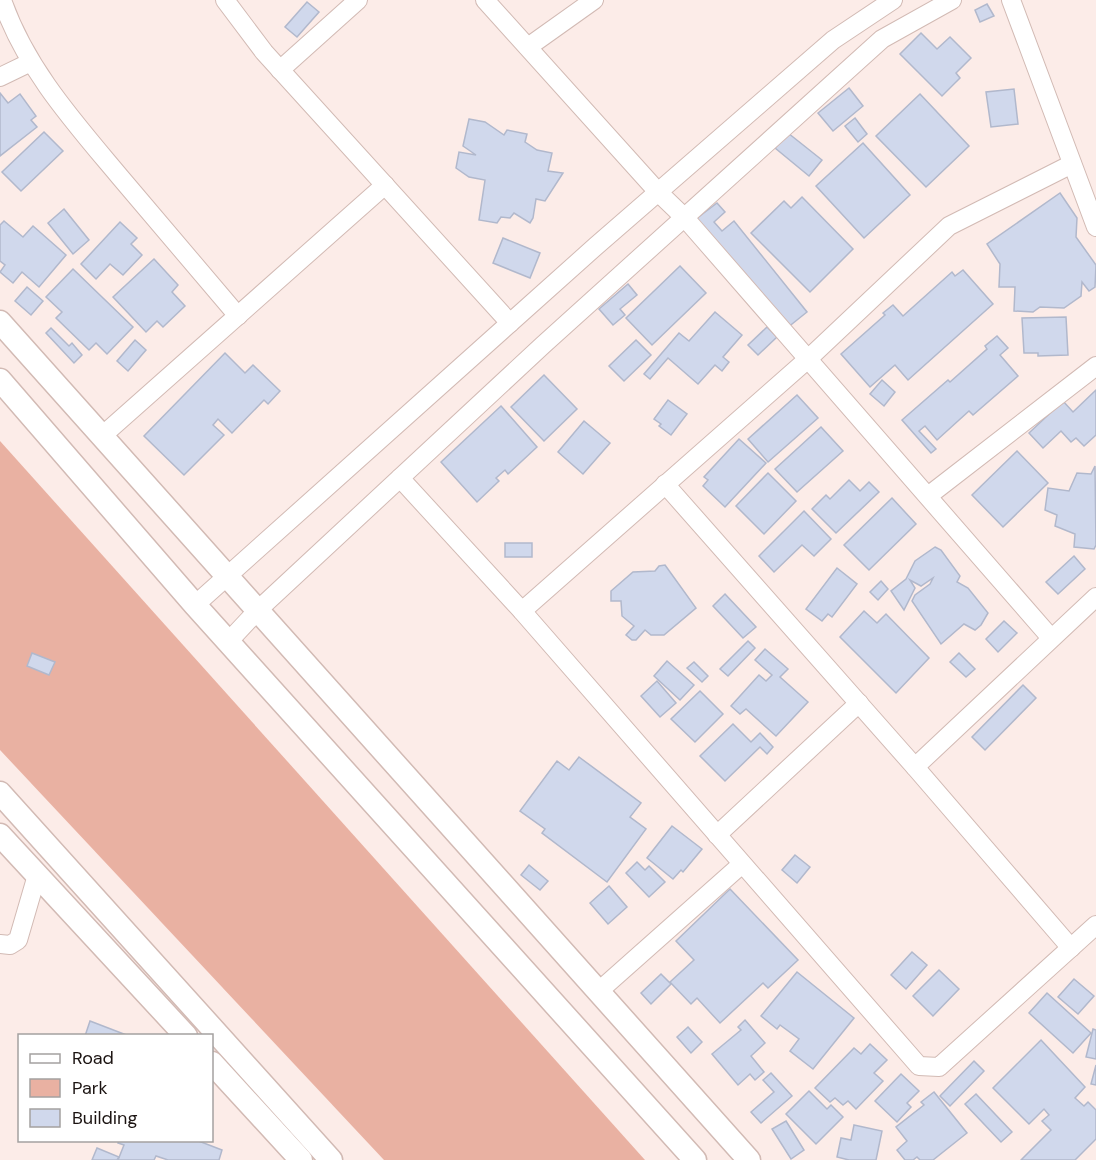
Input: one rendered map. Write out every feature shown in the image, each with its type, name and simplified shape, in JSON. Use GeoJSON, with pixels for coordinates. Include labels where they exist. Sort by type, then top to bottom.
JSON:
{"type":"FeatureCollection","features":[{"type":"Feature","properties":{"kind":"street"},"geometry":{"type":"LineString","coordinates":[[2,0],[31,62],[60,105],[238,316]]}},
{"type":"Feature","properties":{"kind":"street"},"geometry":{"type":"LineString","coordinates":[[225,0],[264,52],[510,323]]}},
{"type":"Feature","properties":{"kind":"street"},"geometry":{"type":"LineString","coordinates":[[280,70],[358,0]]}},
{"type":"Feature","properties":{"kind":"street"},"geometry":{"type":"LineString","coordinates":[[485,0],[658,192],[685,218],[1051,638]]}},
{"type":"Feature","properties":{"kind":"street"},"geometry":{"type":"LineString","coordinates":[[528,47],[594,0]]}},
{"type":"Feature","properties":{"kind":"street"},"geometry":{"type":"LineString","coordinates":[[195,605],[510,323],[833,40],[893,0]]}},
{"type":"Feature","properties":{"kind":"street"},"geometry":{"type":"LineString","coordinates":[[228,642],[258,610],[543,345],[882,39],[952,0]]}},
{"type":"Feature","properties":{"kind":"street"},"geometry":{"type":"LineString","coordinates":[[1011,0],[1096,227]]}},
{"type":"Feature","properties":{"kind":"street"},"geometry":{"type":"LineString","coordinates":[[0,77],[31,62]]}},
{"type":"Feature","properties":{"kind":"street"},"geometry":{"type":"LineString","coordinates":[[522,611],[808,359],[949,226],[1072,164]]}},
{"type":"Feature","properties":{"kind":"street"},"geometry":{"type":"LineString","coordinates":[[102,436],[385,185]]}},
{"type":"Feature","properties":{"kind":"street"},"geometry":{"type":"LineString","coordinates":[[0,322],[749,1160]]}},
{"type":"Feature","properties":{"kind":"street"},"geometry":{"type":"LineString","coordinates":[[928,496],[1096,366]]}},
{"type":"Feature","properties":{"kind":"street"},"geometry":{"type":"LineString","coordinates":[[0,380],[195,605],[695,1160]]}},
{"type":"Feature","properties":{"kind":"street"},"geometry":{"type":"LineString","coordinates":[[400,478],[522,611],[919,1065],[939,1067],[1096,925]]}},
{"type":"Feature","properties":{"kind":"street"},"geometry":{"type":"LineString","coordinates":[[666,484],[915,766],[1071,948]]}},
{"type":"Feature","properties":{"kind":"street"},"geometry":{"type":"LineString","coordinates":[[915,766],[1096,597]]}},
{"type":"Feature","properties":{"kind":"street"},"geometry":{"type":"LineString","coordinates":[[717,835],[859,703]]}},
{"type":"Feature","properties":{"kind":"street"},"geometry":{"type":"LineString","coordinates":[[0,793],[331,1160]]}},
{"type":"Feature","properties":{"kind":"street"},"geometry":{"type":"LineString","coordinates":[[0,835],[185,1034]]}},
{"type":"Feature","properties":{"kind":"street"},"geometry":{"type":"LineString","coordinates":[[598,991],[742,864]]}},
{"type":"Feature","properties":{"kind":"street"},"geometry":{"type":"LineString","coordinates":[[0,944],[10,945],[18,940],[37,875]]}},
{"type":"Feature","properties":{"kind":"street"},"geometry":{"type":"LineString","coordinates":[[213,1064],[302,1160]]}},
{"type":"Feature","properties":{"kind":"green space"},"geometry":{"type":"Polygon","coordinates":[[[0,441],[645,1160],[384,1160],[0,750],[0,441]]]}},
{"type":"Feature","properties":{"kind":"building"},"geometry":{"type":"Polygon","coordinates":[[[307,2],[319,12],[297,37],[285,27],[307,2]]]}},
{"type":"Feature","properties":{"kind":"building"},"geometry":{"type":"Polygon","coordinates":[[[987,4],[994,16],[980,22],[975,10],[987,4]]]}},
{"type":"Feature","properties":{"kind":"building"},"geometry":{"type":"Polygon","coordinates":[[[921,33],[937,49],[950,37],[971,58],[956,73],[960,78],[942,96],[900,54],[921,33]]]}},
{"type":"Feature","properties":{"kind":"building"},"geometry":{"type":"Polygon","coordinates":[[[849,88],[863,106],[833,131],[818,113],[849,88]]]}},
{"type":"Feature","properties":{"kind":"building"},"geometry":{"type":"Polygon","coordinates":[[[1014,89],[1018,124],[991,127],[986,92],[1014,89]]]}},
{"type":"Feature","properties":{"kind":"building"},"geometry":{"type":"Polygon","coordinates":[[[0,93],[8,103],[20,94],[36,116],[31,120],[37,127],[0,156],[0,93]]]}},
{"type":"Feature","properties":{"kind":"building"},"geometry":{"type":"Polygon","coordinates":[[[920,94],[969,146],[926,187],[876,136],[920,94]]]}},
{"type":"Feature","properties":{"kind":"building"},"geometry":{"type":"Polygon","coordinates":[[[855,118],[867,134],[858,142],[845,126],[855,118]]]}},
{"type":"Feature","properties":{"kind":"building"},"geometry":{"type":"Polygon","coordinates":[[[469,119],[485,122],[504,135],[507,130],[527,134],[525,142],[537,150],[552,153],[548,171],[563,173],[545,201],[536,199],[530,223],[514,213],[510,218],[501,217],[497,223],[479,220],[485,180],[469,177],[456,168],[459,152],[476,155],[463,146],[469,119]]]}},
{"type":"Feature","properties":{"kind":"building"},"geometry":{"type":"Polygon","coordinates":[[[44,132],[63,151],[21,191],[2,172],[44,132]]]}},
{"type":"Feature","properties":{"kind":"building"},"geometry":{"type":"Polygon","coordinates":[[[788,133],[822,160],[809,176],[775,148],[788,133]]]}},
{"type":"Feature","properties":{"kind":"building"},"geometry":{"type":"Polygon","coordinates":[[[863,143],[910,195],[864,238],[816,186],[863,143]]]}},
{"type":"Feature","properties":{"kind":"building"},"geometry":{"type":"Polygon","coordinates":[[[1060,193],[1077,218],[1076,237],[1096,265],[1095,287],[1089,291],[1082,282],[1081,296],[1064,308],[1040,307],[1033,312],[1014,311],[1015,287],[999,287],[1000,264],[987,244],[1060,193]]]}},
{"type":"Feature","properties":{"kind":"building"},"geometry":{"type":"Polygon","coordinates":[[[802,197],[853,249],[810,292],[751,233],[784,201],[791,208],[802,197]]]}},
{"type":"Feature","properties":{"kind":"building"},"geometry":{"type":"Polygon","coordinates":[[[717,203],[725,212],[714,222],[722,231],[734,221],[807,312],[787,328],[696,219],[717,203]]]}},
{"type":"Feature","properties":{"kind":"building"},"geometry":{"type":"Polygon","coordinates":[[[64,209],[89,240],[73,254],[48,223],[64,209]]]}},
{"type":"Feature","properties":{"kind":"building"},"geometry":{"type":"Polygon","coordinates":[[[4,221],[23,237],[33,226],[66,255],[39,287],[22,272],[13,283],[0,272],[5,265],[0,261],[0,225],[4,221]]]}},
{"type":"Feature","properties":{"kind":"building"},"geometry":{"type":"Polygon","coordinates":[[[120,222],[137,238],[131,244],[142,255],[123,275],[110,264],[96,279],[81,264],[120,222]]]}},
{"type":"Feature","properties":{"kind":"building"},"geometry":{"type":"Polygon","coordinates":[[[503,238],[540,253],[530,278],[493,263],[503,238]]]}},
{"type":"Feature","properties":{"kind":"building"},"geometry":{"type":"Polygon","coordinates":[[[154,259],[178,285],[172,292],[185,306],[163,327],[157,321],[146,332],[113,297],[154,259]]]}},
{"type":"Feature","properties":{"kind":"building"},"geometry":{"type":"Polygon","coordinates":[[[680,266],[706,293],[652,345],[626,318],[680,266]]]}},
{"type":"Feature","properties":{"kind":"building"},"geometry":{"type":"Polygon","coordinates":[[[73,269],[133,327],[107,354],[96,343],[89,350],[56,318],[62,312],[46,297],[73,269]]]}},
{"type":"Feature","properties":{"kind":"building"},"geometry":{"type":"Polygon","coordinates":[[[963,270],[993,304],[908,380],[895,365],[870,387],[841,354],[893,305],[903,316],[952,272],[955,276],[963,270]]]}},
{"type":"Feature","properties":{"kind":"building"},"geometry":{"type":"Polygon","coordinates":[[[628,284],[637,295],[620,309],[625,315],[613,325],[599,309],[628,284]]]}},
{"type":"Feature","properties":{"kind":"building"},"geometry":{"type":"Polygon","coordinates":[[[27,287],[43,301],[31,315],[15,301],[27,287]]]}},
{"type":"Feature","properties":{"kind":"building"},"geometry":{"type":"Polygon","coordinates":[[[715,312],[742,335],[723,357],[729,362],[722,371],[715,365],[698,384],[668,358],[650,379],[644,374],[679,333],[689,341],[715,312]]]}},
{"type":"Feature","properties":{"kind":"building"},"geometry":{"type":"Polygon","coordinates":[[[1066,317],[1068,355],[1038,356],[1038,353],[1024,353],[1022,318],[1066,317]]]}},
{"type":"Feature","properties":{"kind":"building"},"geometry":{"type":"Polygon","coordinates":[[[767,327],[777,337],[758,355],[748,345],[767,327]]]}},
{"type":"Feature","properties":{"kind":"building"},"geometry":{"type":"Polygon","coordinates":[[[51,328],[69,346],[72,343],[82,355],[74,363],[46,333],[51,328]]]}},
{"type":"Feature","properties":{"kind":"building"},"geometry":{"type":"Polygon","coordinates":[[[997,336],[1008,348],[1000,355],[1018,376],[973,415],[969,411],[937,440],[925,426],[919,431],[936,449],[931,453],[902,420],[948,380],[950,382],[987,349],[985,346],[997,336]]]}},
{"type":"Feature","properties":{"kind":"building"},"geometry":{"type":"Polygon","coordinates":[[[135,340],[146,350],[128,371],[117,361],[135,340]]]}},
{"type":"Feature","properties":{"kind":"building"},"geometry":{"type":"Polygon","coordinates":[[[636,340],[651,355],[624,381],[609,366],[636,340]]]}},
{"type":"Feature","properties":{"kind":"building"},"geometry":{"type":"Polygon","coordinates":[[[225,353],[245,373],[253,365],[280,391],[268,404],[264,400],[232,433],[218,419],[213,425],[224,435],[184,475],[144,436],[225,353]]]}},
{"type":"Feature","properties":{"kind":"building"},"geometry":{"type":"Polygon","coordinates":[[[544,375],[577,409],[544,441],[511,407],[544,375]]]}},
{"type":"Feature","properties":{"kind":"building"},"geometry":{"type":"Polygon","coordinates":[[[882,380],[895,392],[884,406],[870,394],[882,380]]]}},
{"type":"Feature","properties":{"kind":"building"},"geometry":{"type":"Polygon","coordinates":[[[1096,390],[1096,435],[1084,446],[1076,438],[1071,442],[1061,431],[1043,448],[1029,433],[1063,401],[1073,412],[1096,390]]]}},
{"type":"Feature","properties":{"kind":"building"},"geometry":{"type":"Polygon","coordinates":[[[797,395],[818,418],[768,462],[748,439],[797,395]]]}},
{"type":"Feature","properties":{"kind":"building"},"geometry":{"type":"Polygon","coordinates":[[[668,400],[687,414],[671,435],[654,419],[668,400]]]}},
{"type":"Feature","properties":{"kind":"building"},"geometry":{"type":"Polygon","coordinates":[[[501,406],[537,447],[508,474],[505,470],[496,478],[499,481],[477,502],[441,462],[501,406]]]}},
{"type":"Feature","properties":{"kind":"building"},"geometry":{"type":"Polygon","coordinates":[[[584,421],[610,443],[583,474],[558,452],[584,421]]]}},
{"type":"Feature","properties":{"kind":"building"},"geometry":{"type":"Polygon","coordinates":[[[821,427],[843,451],[797,492],[775,469],[821,427]]]}},
{"type":"Feature","properties":{"kind":"building"},"geometry":{"type":"Polygon","coordinates":[[[739,439],[766,463],[725,507],[703,486],[708,480],[704,477],[739,439]]]}},
{"type":"Feature","properties":{"kind":"building"},"geometry":{"type":"Polygon","coordinates":[[[1017,451],[1048,483],[1003,527],[972,495],[1017,451]]]}},
{"type":"Feature","properties":{"kind":"building"},"geometry":{"type":"Polygon","coordinates":[[[1095,466],[1096,545],[1094,549],[1074,547],[1075,534],[1055,526],[1057,515],[1045,510],[1048,488],[1069,491],[1077,473],[1091,474],[1095,466]]]}},
{"type":"Feature","properties":{"kind":"building"},"geometry":{"type":"Polygon","coordinates":[[[768,473],[796,501],[764,534],[736,506],[768,473]]]}},
{"type":"Feature","properties":{"kind":"building"},"geometry":{"type":"Polygon","coordinates":[[[849,480],[860,491],[869,482],[879,492],[836,533],[812,509],[826,495],[830,499],[849,480]]]}},
{"type":"Feature","properties":{"kind":"building"},"geometry":{"type":"Polygon","coordinates":[[[892,498],[916,524],[869,570],[844,545],[892,498]]]}},
{"type":"Feature","properties":{"kind":"building"},"geometry":{"type":"Polygon","coordinates":[[[804,511],[831,539],[814,556],[802,545],[774,572],[759,556],[804,511]]]}},
{"type":"Feature","properties":{"kind":"building"},"geometry":{"type":"Polygon","coordinates":[[[505,543],[532,543],[532,557],[505,557],[505,543]]]}},
{"type":"Feature","properties":{"kind":"building"},"geometry":{"type":"Polygon","coordinates":[[[935,547],[941,550],[960,576],[957,582],[968,588],[988,613],[975,630],[964,624],[941,644],[912,601],[915,595],[930,584],[933,578],[921,586],[910,580],[915,588],[904,610],[891,591],[906,579],[915,561],[935,547]]]}},
{"type":"Feature","properties":{"kind":"building"},"geometry":{"type":"Polygon","coordinates":[[[1074,556],[1085,569],[1058,594],[1046,582],[1074,556]]]}},
{"type":"Feature","properties":{"kind":"building"},"geometry":{"type":"Polygon","coordinates":[[[665,565],[696,608],[664,635],[651,635],[645,630],[636,640],[632,640],[626,635],[634,626],[622,616],[621,601],[611,601],[611,591],[633,572],[655,571],[659,566],[665,565]]]}},
{"type":"Feature","properties":{"kind":"building"},"geometry":{"type":"Polygon","coordinates":[[[837,568],[857,584],[832,617],[828,614],[822,621],[806,609],[837,568]]]}},
{"type":"Feature","properties":{"kind":"building"},"geometry":{"type":"Polygon","coordinates":[[[881,581],[888,589],[878,600],[870,592],[881,581]]]}},
{"type":"Feature","properties":{"kind":"building"},"geometry":{"type":"Polygon","coordinates":[[[725,594],[756,627],[743,638],[713,606],[725,594]]]}},
{"type":"Feature","properties":{"kind":"building"},"geometry":{"type":"Polygon","coordinates":[[[864,611],[877,623],[886,614],[929,658],[896,693],[840,637],[864,611]]]}},
{"type":"Feature","properties":{"kind":"building"},"geometry":{"type":"Polygon","coordinates":[[[1004,621],[1017,633],[998,652],[986,639],[1004,621]]]}},
{"type":"Feature","properties":{"kind":"building"},"geometry":{"type":"Polygon","coordinates":[[[748,641],[755,648],[728,676],[720,669],[748,641]]]}},
{"type":"Feature","properties":{"kind":"building"},"geometry":{"type":"Polygon","coordinates":[[[765,649],[788,669],[780,677],[808,702],[776,736],[746,709],[740,714],[731,706],[759,675],[766,681],[772,675],[755,660],[765,649]]]}},
{"type":"Feature","properties":{"kind":"building"},"geometry":{"type":"Polygon","coordinates":[[[32,653],[55,662],[49,675],[27,666],[32,653]]]}},
{"type":"Feature","properties":{"kind":"building"},"geometry":{"type":"Polygon","coordinates":[[[959,653],[975,669],[966,677],[950,662],[959,653]]]}},
{"type":"Feature","properties":{"kind":"building"},"geometry":{"type":"Polygon","coordinates":[[[667,661],[694,685],[680,700],[654,676],[667,661]]]}},
{"type":"Feature","properties":{"kind":"building"},"geometry":{"type":"Polygon","coordinates":[[[694,662],[708,676],[702,682],[687,668],[694,662]]]}},
{"type":"Feature","properties":{"kind":"building"},"geometry":{"type":"Polygon","coordinates":[[[657,681],[676,703],[660,717],[641,696],[657,681]]]}},
{"type":"Feature","properties":{"kind":"building"},"geometry":{"type":"Polygon","coordinates":[[[1023,685],[1036,698],[985,750],[972,737],[1023,685]]]}},
{"type":"Feature","properties":{"kind":"building"},"geometry":{"type":"Polygon","coordinates":[[[700,691],[723,714],[695,742],[671,719],[700,691]]]}},
{"type":"Feature","properties":{"kind":"building"},"geometry":{"type":"Polygon","coordinates":[[[733,724],[751,742],[760,733],[773,747],[767,754],[760,747],[725,781],[700,756],[733,724]]]}},
{"type":"Feature","properties":{"kind":"building"},"geometry":{"type":"Polygon","coordinates":[[[579,757],[641,803],[630,817],[646,829],[607,882],[542,833],[545,829],[520,811],[557,761],[569,770],[579,757]]]}},
{"type":"Feature","properties":{"kind":"building"},"geometry":{"type":"Polygon","coordinates":[[[672,826],[702,849],[683,872],[681,870],[673,879],[647,858],[672,826]]]}},
{"type":"Feature","properties":{"kind":"building"},"geometry":{"type":"Polygon","coordinates":[[[795,855],[810,867],[797,883],[782,870],[795,855]]]}},
{"type":"Feature","properties":{"kind":"building"},"geometry":{"type":"Polygon","coordinates":[[[637,862],[645,870],[649,866],[665,882],[649,897],[626,873],[637,862]]]}},
{"type":"Feature","properties":{"kind":"building"},"geometry":{"type":"Polygon","coordinates":[[[529,865],[548,881],[540,890],[521,875],[529,865]]]}},
{"type":"Feature","properties":{"kind":"building"},"geometry":{"type":"Polygon","coordinates":[[[609,886],[627,907],[608,924],[590,903],[609,886]]]}},
{"type":"Feature","properties":{"kind":"building"},"geometry":{"type":"Polygon","coordinates":[[[730,889],[798,960],[768,988],[763,983],[720,1023],[697,998],[691,1004],[670,982],[694,960],[676,941],[730,889]]]}},
{"type":"Feature","properties":{"kind":"building"},"geometry":{"type":"Polygon","coordinates":[[[912,952],[927,965],[906,989],[891,975],[912,952]]]}},
{"type":"Feature","properties":{"kind":"building"},"geometry":{"type":"Polygon","coordinates":[[[939,970],[959,989],[933,1016],[913,996],[939,970]]]}},
{"type":"Feature","properties":{"kind":"building"},"geometry":{"type":"Polygon","coordinates":[[[797,972],[854,1018],[813,1069],[790,1051],[799,1039],[780,1025],[777,1029],[761,1016],[797,972]]]}},
{"type":"Feature","properties":{"kind":"building"},"geometry":{"type":"Polygon","coordinates":[[[661,974],[671,984],[651,1004],[641,993],[661,974]]]}},
{"type":"Feature","properties":{"kind":"building"},"geometry":{"type":"Polygon","coordinates":[[[1074,979],[1094,996],[1078,1014],[1058,997],[1074,979]]]}},
{"type":"Feature","properties":{"kind":"building"},"geometry":{"type":"Polygon","coordinates":[[[1047,993],[1091,1033],[1073,1053],[1029,1013],[1047,993]]]}},
{"type":"Feature","properties":{"kind":"building"},"geometry":{"type":"Polygon","coordinates":[[[745,1020],[765,1043],[751,1056],[764,1072],[755,1080],[750,1074],[738,1085],[712,1054],[741,1030],[738,1027],[745,1020]]]}},
{"type":"Feature","properties":{"kind":"building"},"geometry":{"type":"Polygon","coordinates":[[[90,1021],[124,1034],[86,1034],[90,1021]]]}},
{"type":"Feature","properties":{"kind":"building"},"geometry":{"type":"Polygon","coordinates":[[[688,1027],[702,1042],[691,1053],[677,1037],[688,1027]]]}},
{"type":"Feature","properties":{"kind":"building"},"geometry":{"type":"Polygon","coordinates":[[[1093,1029],[1096,1030],[1096,1059],[1086,1057],[1093,1029]]]}},
{"type":"Feature","properties":{"kind":"building"},"geometry":{"type":"Polygon","coordinates":[[[1041,1040],[1085,1087],[1075,1098],[1084,1106],[1088,1102],[1096,1110],[1096,1139],[1075,1160],[1021,1160],[1051,1130],[1042,1121],[1049,1115],[1044,1109],[1029,1124],[993,1088],[1041,1040]]]}},
{"type":"Feature","properties":{"kind":"building"},"geometry":{"type":"Polygon","coordinates":[[[870,1044],[887,1060],[874,1073],[883,1081],[856,1109],[848,1101],[843,1105],[835,1098],[830,1102],[815,1088],[854,1048],[861,1054],[870,1044]]]}},
{"type":"Feature","properties":{"kind":"building"},"geometry":{"type":"Polygon","coordinates":[[[974,1061],[984,1071],[950,1106],[940,1096],[974,1061]]]}},
{"type":"Feature","properties":{"kind":"building"},"geometry":{"type":"Polygon","coordinates":[[[1096,1065],[1096,1085],[1091,1084],[1096,1065]]]}},
{"type":"Feature","properties":{"kind":"building"},"geometry":{"type":"Polygon","coordinates":[[[771,1073],[792,1096],[761,1123],[751,1112],[774,1092],[763,1080],[771,1073]]]}},
{"type":"Feature","properties":{"kind":"building"},"geometry":{"type":"Polygon","coordinates":[[[901,1074],[919,1091],[907,1103],[911,1107],[897,1122],[875,1101],[901,1074]]]}},
{"type":"Feature","properties":{"kind":"building"},"geometry":{"type":"Polygon","coordinates":[[[809,1091],[827,1109],[831,1105],[843,1117],[816,1144],[786,1114],[809,1091]]]}},
{"type":"Feature","properties":{"kind":"building"},"geometry":{"type":"Polygon","coordinates":[[[934,1092],[967,1133],[933,1160],[920,1160],[917,1157],[913,1160],[905,1160],[897,1150],[907,1141],[896,1127],[924,1105],[921,1102],[934,1092]]]}},
{"type":"Feature","properties":{"kind":"building"},"geometry":{"type":"Polygon","coordinates":[[[976,1094],[1012,1132],[1001,1142],[965,1104],[976,1094]]]}},
{"type":"Feature","properties":{"kind":"building"},"geometry":{"type":"Polygon","coordinates":[[[786,1121],[804,1150],[791,1159],[772,1129],[786,1121]]]}},
{"type":"Feature","properties":{"kind":"building"},"geometry":{"type":"Polygon","coordinates":[[[854,1125],[882,1131],[876,1160],[849,1160],[837,1157],[841,1138],[851,1140],[854,1125]]]}},
{"type":"Feature","properties":{"kind":"building"},"geometry":{"type":"Polygon","coordinates":[[[201,1142],[222,1150],[219,1160],[168,1160],[156,1156],[154,1160],[118,1160],[124,1145],[118,1143],[201,1142]]]}},
{"type":"Feature","properties":{"kind":"building"},"geometry":{"type":"Polygon","coordinates":[[[97,1148],[119,1157],[117,1160],[92,1160],[97,1148]]]}}]}
